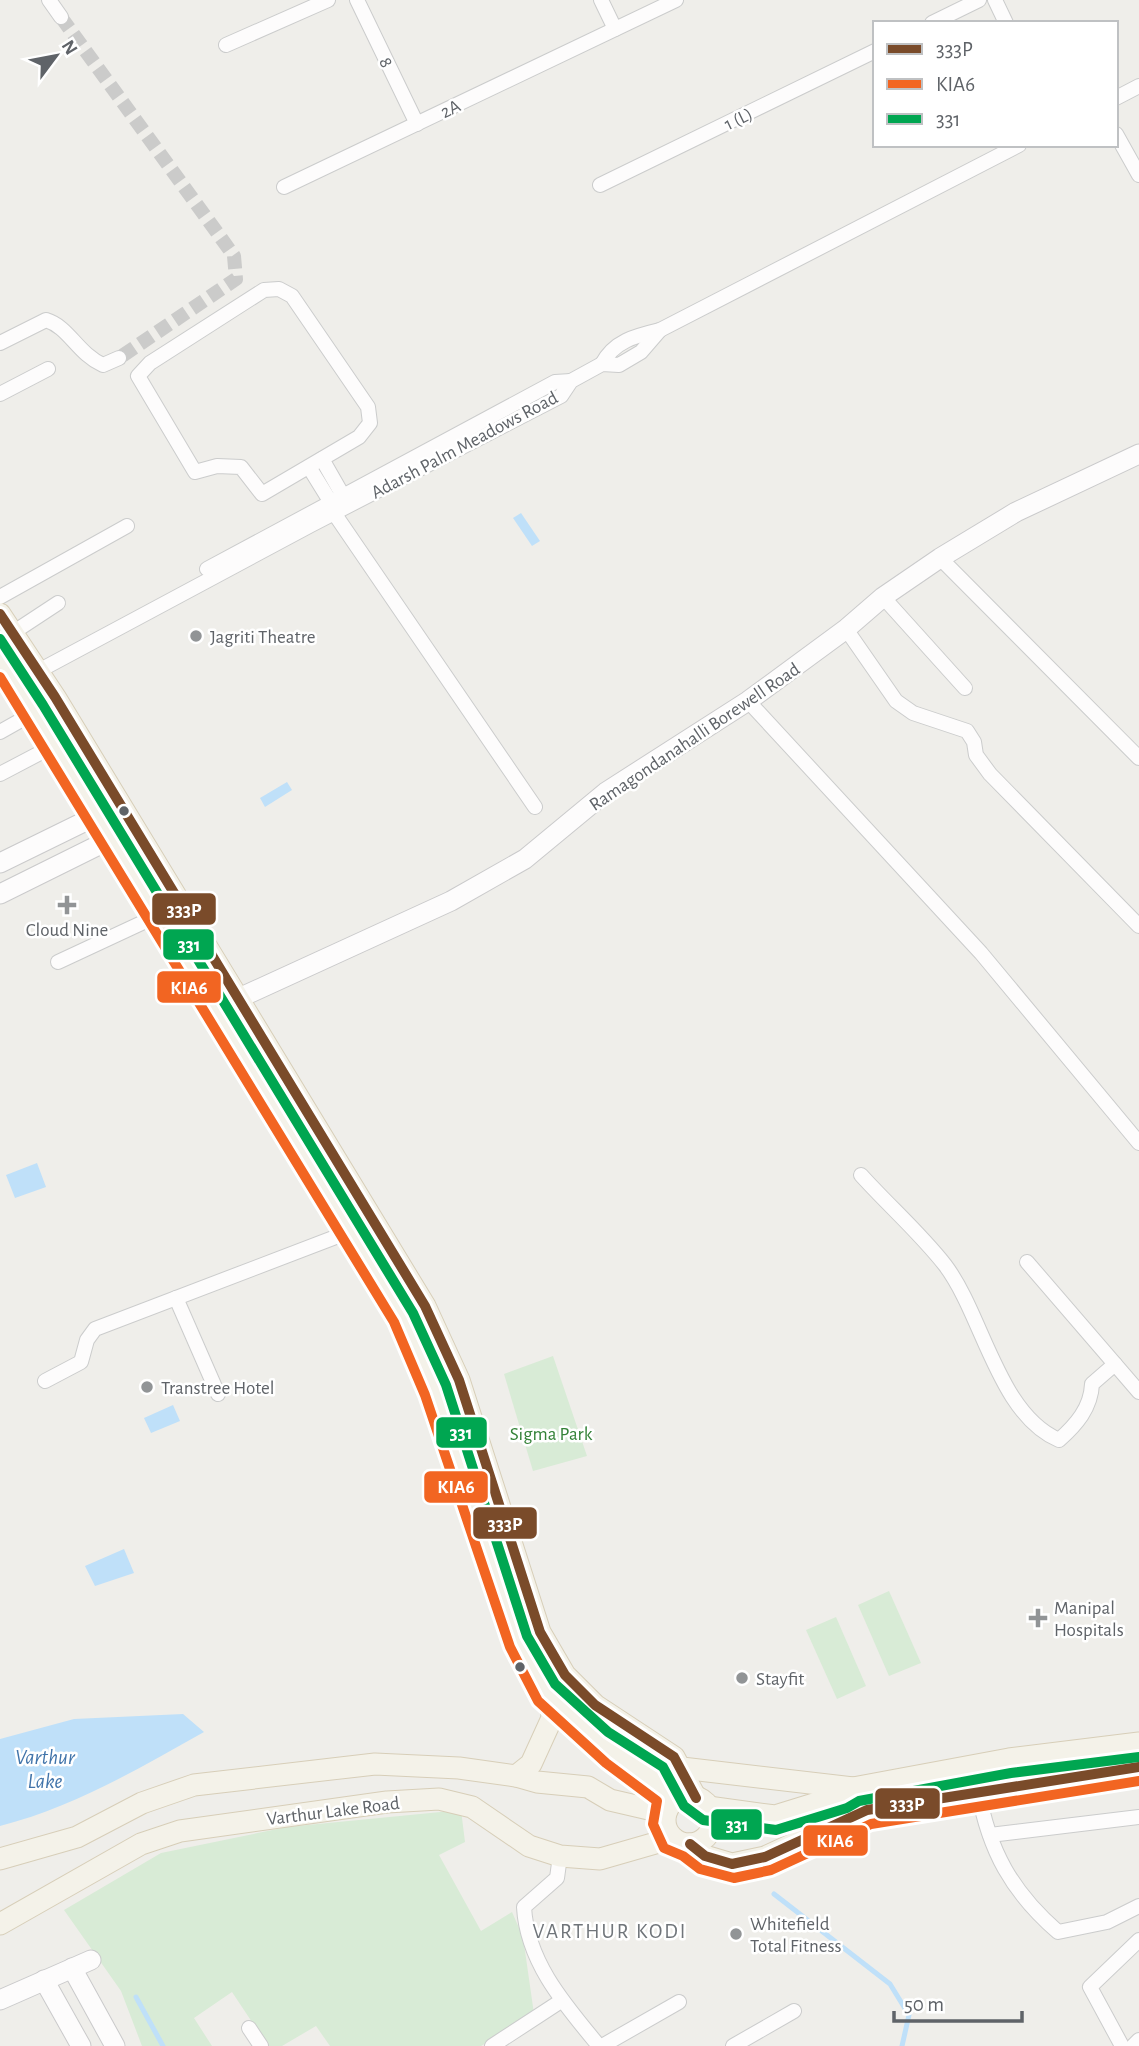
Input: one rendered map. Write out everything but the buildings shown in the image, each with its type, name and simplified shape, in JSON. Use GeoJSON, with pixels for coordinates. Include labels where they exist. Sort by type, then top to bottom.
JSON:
{"type":"FeatureCollection","features":[{"type":"Feature","properties":{"kind":"main road"},"geometry":{"type":"LineString","coordinates":[[0,614],[39,710],[407,1316],[464,1463],[523,1643],[550,1695],[615,1754],[712,1823],[710,1831],[698,1842],[682,1841]]}},
{"type":"Feature","properties":{"kind":"main road"},"geometry":{"type":"LineString","coordinates":[[0,650],[26,674],[237,999],[425,1306],[459,1380],[540,1632],[565,1675],[595,1705],[657,1744],[682,1768],[853,1788],[1009,1759],[1139,1744]]}},
{"type":"Feature","properties":{"kind":"main road"},"geometry":{"type":"LineString","coordinates":[[516,1776],[531,1764],[552,1718],[550,1695]]}},
{"type":"Feature","properties":{"kind":"main road","name":"Varthur Lake Road"},"geometry":{"type":"LineString","coordinates":[[0,1859],[77,1837],[142,1802],[194,1785],[375,1764],[516,1776],[537,1782],[588,1787],[610,1800],[687,1804],[775,1816],[843,1795],[853,1788]]}},
{"type":"Feature","properties":{"kind":"main road"},"geometry":{"type":"LineString","coordinates":[[687,1804],[665,1822],[682,1841],[705,1856],[732,1864],[765,1857],[867,1810],[978,1790],[1139,1767]]}},
{"type":"Feature","properties":{"kind":"main road"},"geometry":{"type":"LineString","coordinates":[[439,1799],[441,1768]]}},
{"type":"Feature","properties":{"kind":"main road"},"geometry":{"type":"LineString","coordinates":[[682,1768],[687,1804]]}},
{"type":"Feature","properties":{"kind":"main road","name":"Varthur Lake Road"},"geometry":{"type":"LineString","coordinates":[[0,1924],[141,1844],[180,1831],[387,1802],[439,1799],[472,1807],[529,1846],[560,1856],[600,1859],[682,1841]]}},
{"type":"Feature","properties":{"kind":"street"},"geometry":{"type":"LineString","coordinates":[[49,0],[61,17]]}},
{"type":"Feature","properties":{"kind":"street"},"geometry":{"type":"LineString","coordinates":[[226,45],[328,0]]}},
{"type":"Feature","properties":{"kind":"street","name":"8"},"geometry":{"type":"LineString","coordinates":[[357,0],[417,124]]}},
{"type":"Feature","properties":{"kind":"street"},"geometry":{"type":"LineString","coordinates":[[601,0],[615,29]]}},
{"type":"Feature","properties":{"kind":"street","name":"2A"},"geometry":{"type":"LineString","coordinates":[[284,187],[676,0]]}},
{"type":"Feature","properties":{"kind":"street"},"geometry":{"type":"LineString","coordinates":[[936,21],[979,0]]}},
{"type":"Feature","properties":{"kind":"street"},"geometry":{"type":"LineString","coordinates":[[995,0],[1005,21]]}},
{"type":"Feature","properties":{"kind":"street","name":"1 (L)"},"geometry":{"type":"LineString","coordinates":[[600,185],[873,52]]}},
{"type":"Feature","properties":{"kind":"street"},"geometry":{"type":"LineString","coordinates":[[1118,96],[1139,86]]}},
{"type":"Feature","properties":{"kind":"street"},"geometry":{"type":"LineString","coordinates":[[1118,138],[1139,175]]}},
{"type":"Feature","properties":{"kind":"street"},"geometry":{"type":"LineString","coordinates":[[571,381],[602,364],[610,349],[632,337],[660,330],[1015,147]]}},
{"type":"Feature","properties":{"kind":"street"},"geometry":{"type":"LineString","coordinates":[[279,289],[292,296],[368,407],[370,423],[359,438],[322,459],[262,494],[241,467],[217,466],[195,472],[138,376],[150,362],[264,290],[279,289]]}},
{"type":"Feature","properties":{"kind":"street"},"geometry":{"type":"LineString","coordinates":[[0,343],[46,320],[57,323],[88,358],[103,365],[119,358]]}},
{"type":"Feature","properties":{"kind":"street"},"geometry":{"type":"LineString","coordinates":[[0,394],[48,369]]}},
{"type":"Feature","properties":{"kind":"street","name":"Adarsh Palm Meadows Road"},"geometry":{"type":"LineString","coordinates":[[335,503],[561,396],[571,381]]}},
{"type":"Feature","properties":{"kind":"street","name":"Adarsh Palm Meadows Road"},"geometry":{"type":"LineString","coordinates":[[26,674],[555,382],[571,381]]}},
{"type":"Feature","properties":{"kind":"street","name":"Ramagondanahalli Borewell Road"},"geometry":{"type":"LineString","coordinates":[[237,999],[451,901],[525,859],[606,792],[748,701],[846,629],[883,597],[940,558],[1016,512],[1139,454]]}},
{"type":"Feature","properties":{"kind":"street"},"geometry":{"type":"LineString","coordinates":[[322,459],[335,503]]}},
{"type":"Feature","properties":{"kind":"street"},"geometry":{"type":"LineString","coordinates":[[309,467],[536,807]]}},
{"type":"Feature","properties":{"kind":"street"},"geometry":{"type":"LineString","coordinates":[[0,597],[127,526]]}},
{"type":"Feature","properties":{"kind":"street"},"geometry":{"type":"LineString","coordinates":[[940,558],[1139,758]]}},
{"type":"Feature","properties":{"kind":"street"},"geometry":{"type":"LineString","coordinates":[[883,597],[965,688]]}},
{"type":"Feature","properties":{"kind":"street"},"geometry":{"type":"LineString","coordinates":[[20,628],[58,603]]}},
{"type":"Feature","properties":{"kind":"street"},"geometry":{"type":"LineString","coordinates":[[846,629],[896,701],[913,713],[967,731],[974,742],[976,755],[990,774],[1139,926]]}},
{"type":"Feature","properties":{"kind":"street"},"geometry":{"type":"LineString","coordinates":[[748,701],[981,953],[1139,1143]]}},
{"type":"Feature","properties":{"kind":"street"},"geometry":{"type":"LineString","coordinates":[[0,732],[39,710]]}},
{"type":"Feature","properties":{"kind":"street"},"geometry":{"type":"LineString","coordinates":[[0,774],[59,743]]}},
{"type":"Feature","properties":{"kind":"street"},"geometry":{"type":"LineString","coordinates":[[0,863],[100,814]]}},
{"type":"Feature","properties":{"kind":"street"},"geometry":{"type":"LineString","coordinates":[[0,894],[115,838]]}},
{"type":"Feature","properties":{"kind":"street"},"geometry":{"type":"LineString","coordinates":[[58,961],[161,914]]}},
{"type":"Feature","properties":{"kind":"street"},"geometry":{"type":"LineString","coordinates":[[861,1175],[946,1266],[1019,1406],[1041,1432],[1059,1440],[1074,1427],[1092,1399],[1092,1384],[1115,1364]]}},
{"type":"Feature","properties":{"kind":"street"},"geometry":{"type":"LineString","coordinates":[[46,1381],[81,1362],[90,1332],[354,1230]]}},
{"type":"Feature","properties":{"kind":"street"},"geometry":{"type":"LineString","coordinates":[[1027,1262],[1139,1392]]}},
{"type":"Feature","properties":{"kind":"street"},"geometry":{"type":"LineString","coordinates":[[176,1298],[218,1394]]}},
{"type":"Feature","properties":{"kind":"street"},"geometry":{"type":"LineString","coordinates":[[978,1790],[997,1858],[1030,1908],[1058,1932],[1107,1922],[1139,1906]]}},
{"type":"Feature","properties":{"kind":"street"},"geometry":{"type":"LineString","coordinates":[[990,1835],[1139,1817]]}},
{"type":"Feature","properties":{"kind":"street"},"geometry":{"type":"LineString","coordinates":[[560,1856],[557,1878],[524,1907],[525,1929],[561,2001],[601,2046],[679,2002]]}},
{"type":"Feature","properties":{"kind":"street"},"geometry":{"type":"LineString","coordinates":[[1122,2046],[1090,1987],[1139,1940]]}},
{"type":"Feature","properties":{"kind":"street"},"geometry":{"type":"LineString","coordinates":[[0,2000],[91,1960]]}},
{"type":"Feature","properties":{"kind":"street"},"geometry":{"type":"LineString","coordinates":[[72,1968],[115,2046]]}},
{"type":"Feature","properties":{"kind":"street"},"geometry":{"type":"LineString","coordinates":[[44,1980],[80,2046]]}},
{"type":"Feature","properties":{"kind":"street"},"geometry":{"type":"LineString","coordinates":[[492,2046],[561,2001]]}},
{"type":"Feature","properties":{"kind":"street"},"geometry":{"type":"LineString","coordinates":[[733,2046],[794,2011]]}},
{"type":"Feature","properties":{"kind":"street"},"geometry":{"type":"LineString","coordinates":[[249,2028],[261,2046]]}},
{"type":"Feature","properties":{"kind":"street"},"geometry":{"type":"LineString","coordinates":[[1133,2046],[1139,2040]]}},
{"type":"Feature","properties":{"kind":"green space","name":"Sigma Park"},"geometry":{"type":"Polygon","coordinates":[[[553,1356],[587,1456],[533,1471],[504,1374],[553,1356]]]}},
{"type":"Feature","properties":{"kind":"green space"},"geometry":{"type":"Polygon","coordinates":[[[889,1591],[921,1663],[889,1676],[858,1605],[889,1591]]]}},
{"type":"Feature","properties":{"kind":"green space"},"geometry":{"type":"Polygon","coordinates":[[[836,1617],[866,1686],[837,1699],[806,1630],[836,1617]]]}},
{"type":"Feature","properties":{"kind":"green space"},"geometry":{"type":"Polygon","coordinates":[[[461,1810],[465,1842],[439,1855],[481,1931],[512,1912],[523,1937],[534,2014],[481,2046],[330,2046],[316,2026],[282,2046],[268,2046],[232,1992],[194,2018],[212,2046],[142,2046],[121,1991],[64,1910],[161,1853],[287,1827],[461,1810]]]}},
{"type":"Feature","properties":{"kind":"water"},"geometry":{"type":"Polygon","coordinates":[[[521,513],[540,541],[532,546],[513,518],[521,513]]]}},
{"type":"Feature","properties":{"kind":"water"},"geometry":{"type":"Polygon","coordinates":[[[287,782],[292,790],[265,807],[260,798],[287,782]]]}},
{"type":"Feature","properties":{"kind":"water"},"geometry":{"type":"Polygon","coordinates":[[[37,1163],[46,1187],[15,1198],[6,1175],[37,1163]]]}},
{"type":"Feature","properties":{"kind":"water"},"geometry":{"type":"Polygon","coordinates":[[[173,1405],[180,1421],[151,1433],[144,1418],[173,1405]]]}},
{"type":"Feature","properties":{"kind":"water"},"geometry":{"type":"Polygon","coordinates":[[[124,1549],[134,1573],[95,1586],[85,1566],[124,1549]]]}},
{"type":"Feature","properties":{"kind":"water","name":"Varthur Lake"},"geometry":{"type":"Polygon","coordinates":[[[183,1714],[204,1732],[80,1798],[0,1826],[0,1739],[74,1719],[183,1714]]]}},
{"type":"Feature","properties":{"kind":"waterway"},"geometry":{"type":"LineString","coordinates":[[774,1894],[890,1984],[909,2015],[902,2046]]}},
{"type":"Feature","properties":{"kind":"waterway"},"geometry":{"type":"LineString","coordinates":[[136,1997],[163,2046]]}},
{"type":"Feature","properties":{"kind":"tunnel"},"geometry":{"type":"LineString","coordinates":[[61,17],[234,256],[236,279],[119,358]]}},
{"type":"Feature","properties":{"kind":"transit line","name":"333P"},"geometry":{"type":"LineString","coordinates":[[0,614],[55,697],[425,1306],[459,1380],[540,1632],[565,1675],[595,1705],[674,1757],[696,1798]]}},
{"type":"Feature","properties":{"kind":"transit line","name":"331"},"geometry":{"type":"LineString","coordinates":[[0,639],[43,705],[413,1313],[446,1385],[527,1636],[555,1684],[608,1732],[663,1767],[684,1806],[703,1820],[776,1830],[847,1808],[859,1801],[1011,1773],[1139,1757]]}},
{"type":"Feature","properties":{"kind":"transit line","name":"KIA6"},"geometry":{"type":"LineString","coordinates":[[0,677],[394,1322],[425,1395],[510,1647],[538,1701],[606,1763],[657,1801],[653,1824],[664,1848],[683,1856],[700,1869],[734,1878],[771,1870],[871,1824],[1139,1781]]}},
{"type":"Feature","properties":{"kind":"transit line","name":"333P"},"geometry":{"type":"LineString","coordinates":[[690,1844],[705,1856],[732,1864],[765,1857],[867,1810],[1139,1767]]}},
{"type":"Feature","properties":{"kind":"place","name":"Jagriti Theatre"},"geometry":{"type":"Point","coordinates":[196,636]}},
{"type":"Feature","properties":{"kind":"place","name":"Cloud Nine"},"geometry":{"type":"Point","coordinates":[67,905]}},
{"type":"Feature","properties":{"kind":"place","name":"Transtree Hotel"},"geometry":{"type":"Point","coordinates":[147,1387]}},
{"type":"Feature","properties":{"kind":"place","name":"Manipal Hospitals"},"geometry":{"type":"Point","coordinates":[1038,1618]}},
{"type":"Feature","properties":{"kind":"place","name":"Stayfit"},"geometry":{"type":"Point","coordinates":[742,1678]}},
{"type":"Feature","properties":{"kind":"place","name":"Whitefield Total Fitness"},"geometry":{"type":"Point","coordinates":[736,1934]}},
{"type":"Feature","properties":{"kind":"district","name":"VARTHUR KODI"},"geometry":{"type":"Point","coordinates":[610,1931]}}]}
